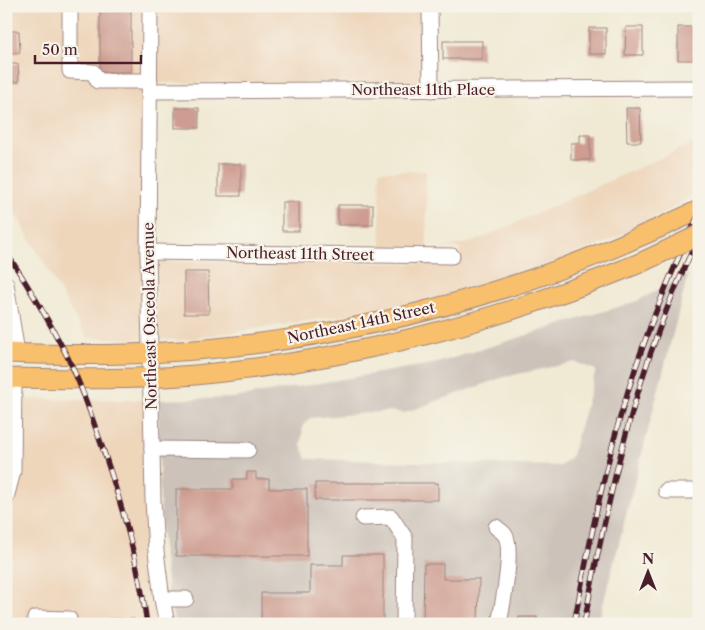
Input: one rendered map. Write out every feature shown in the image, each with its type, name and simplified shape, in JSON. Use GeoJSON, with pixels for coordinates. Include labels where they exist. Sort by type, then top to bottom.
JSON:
{"type":"FeatureCollection","features":[{"type":"Feature","properties":{"kind":"main road","name":"Northeast 14th Street"},"geometry":{"type":"LineString","coordinates":[[11,353],[75,355],[150,353],[265,343],[380,322],[494,292],[537,277],[630,241],[699,210]]}},
{"type":"Feature","properties":{"kind":"main road","name":"Northeast 14th Street"},"geometry":{"type":"LineString","coordinates":[[10,378],[150,378],[275,366],[341,355],[410,340],[521,308],[640,263],[699,235]]}},
{"type":"Feature","properties":{"kind":"street","name":"Northeast 11th Place"},"geometry":{"type":"LineString","coordinates":[[70,6],[70,71],[93,72],[98,81],[150,86],[431,90],[695,88]]}},
{"type":"Feature","properties":{"kind":"street","name":"Northeast Osceola Avenue"},"geometry":{"type":"LineString","coordinates":[[150,6],[148,252],[152,449],[156,543],[162,599],[168,624]]}},
{"type":"Feature","properties":{"kind":"street"},"geometry":{"type":"LineString","coordinates":[[430,6],[431,90]]}},
{"type":"Feature","properties":{"kind":"street","name":"Northeast 11th Street"},"geometry":{"type":"LineString","coordinates":[[148,252],[452,256]]}},
{"type":"Feature","properties":{"kind":"street"},"geometry":{"type":"LineString","coordinates":[[6,284],[11,353]]}},
{"type":"Feature","properties":{"kind":"street"},"geometry":{"type":"LineString","coordinates":[[6,498],[14,471],[10,378]]}},
{"type":"Feature","properties":{"kind":"street"},"geometry":{"type":"LineString","coordinates":[[152,449],[248,450]]}},
{"type":"Feature","properties":{"kind":"street"},"geometry":{"type":"LineString","coordinates":[[666,490],[699,491]]}},
{"type":"Feature","properties":{"kind":"street"},"geometry":{"type":"LineString","coordinates":[[363,518],[391,517],[405,538],[404,624]]}},
{"type":"Feature","properties":{"kind":"street"},"geometry":{"type":"LineString","coordinates":[[496,527],[506,536],[508,546],[505,599],[499,624]]}},
{"type":"Feature","properties":{"kind":"street"},"geometry":{"type":"LineString","coordinates":[[162,599],[186,599]]}},
{"type":"Feature","properties":{"kind":"street"},"geometry":{"type":"LineString","coordinates":[[35,624],[35,618],[69,619],[69,624]]}},
{"type":"Feature","properties":{"kind":"shaded area"},"geometry":{"type":"Polygon","coordinates":[[[6,6],[142,6],[143,339],[87,338],[18,218],[6,204],[6,6]]]}},
{"type":"Feature","properties":{"kind":"shaded area"},"geometry":{"type":"Polygon","coordinates":[[[157,6],[422,6],[424,82],[157,83],[157,6]]]}},
{"type":"Feature","properties":{"kind":"shaded area"},"geometry":{"type":"Polygon","coordinates":[[[699,141],[699,191],[652,220],[604,243],[534,270],[419,304],[182,340],[157,339],[156,261],[459,264],[460,248],[448,247],[473,242],[699,141]]]}},
{"type":"Feature","properties":{"kind":"shaded area"},"geometry":{"type":"Polygon","coordinates":[[[379,171],[426,171],[427,247],[381,247],[379,171]]]}},
{"type":"Feature","properties":{"kind":"shaded area"},"geometry":{"type":"Polygon","coordinates":[[[688,275],[598,624],[175,624],[169,597],[163,550],[158,400],[233,398],[437,363],[637,301],[688,275]],[[575,362],[504,377],[404,413],[391,411],[310,418],[303,425],[301,445],[307,459],[561,466],[572,455],[596,370],[575,362]]]}},
{"type":"Feature","properties":{"kind":"shaded area"},"geometry":{"type":"Polygon","coordinates":[[[6,399],[144,400],[145,501],[149,553],[160,624],[6,624],[6,399]]]}},
{"type":"Feature","properties":{"kind":"building"},"geometry":{"type":"Polygon","coordinates":[[[100,7],[131,7],[131,72],[100,72],[100,7]]]}},
{"type":"Feature","properties":{"kind":"building"},"geometry":{"type":"Polygon","coordinates":[[[626,27],[643,27],[643,55],[625,55],[626,27]]]}},
{"type":"Feature","properties":{"kind":"building"},"geometry":{"type":"Polygon","coordinates":[[[678,27],[699,27],[699,60],[678,60],[678,27]]]}},
{"type":"Feature","properties":{"kind":"building"},"geometry":{"type":"Polygon","coordinates":[[[589,28],[606,28],[606,54],[589,54],[589,28]]]}},
{"type":"Feature","properties":{"kind":"building"},"geometry":{"type":"Polygon","coordinates":[[[6,31],[19,31],[20,53],[9,53],[9,64],[18,64],[19,82],[6,82],[6,31]]]}},
{"type":"Feature","properties":{"kind":"building"},"geometry":{"type":"Polygon","coordinates":[[[443,41],[482,41],[482,59],[443,59],[443,41]]]}},
{"type":"Feature","properties":{"kind":"building"},"geometry":{"type":"Polygon","coordinates":[[[175,108],[199,108],[199,128],[175,128],[175,108]]]}},
{"type":"Feature","properties":{"kind":"building"},"geometry":{"type":"Polygon","coordinates":[[[626,108],[640,108],[641,142],[627,142],[626,108]]]}},
{"type":"Feature","properties":{"kind":"building"},"geometry":{"type":"Polygon","coordinates":[[[580,135],[590,135],[590,160],[571,160],[571,143],[580,143],[580,135]]]}},
{"type":"Feature","properties":{"kind":"building"},"geometry":{"type":"Polygon","coordinates":[[[218,164],[241,164],[241,196],[218,196],[218,164]]]}},
{"type":"Feature","properties":{"kind":"building"},"geometry":{"type":"Polygon","coordinates":[[[282,202],[299,202],[299,231],[282,231],[282,202]]]}},
{"type":"Feature","properties":{"kind":"building"},"geometry":{"type":"Polygon","coordinates":[[[338,205],[373,205],[373,225],[338,225],[338,205]]]}},
{"type":"Feature","properties":{"kind":"building"},"geometry":{"type":"Polygon","coordinates":[[[184,272],[208,272],[209,314],[184,314],[184,272]]]}},
{"type":"Feature","properties":{"kind":"building"},"geometry":{"type":"Polygon","coordinates":[[[247,472],[256,472],[256,479],[269,479],[269,489],[307,489],[307,556],[176,556],[176,489],[233,489],[233,479],[247,479],[247,472]]]}},
{"type":"Feature","properties":{"kind":"building"},"geometry":{"type":"Polygon","coordinates":[[[315,483],[438,483],[438,500],[315,500],[315,483]]]}},
{"type":"Feature","properties":{"kind":"building"},"geometry":{"type":"Polygon","coordinates":[[[343,555],[383,555],[383,624],[261,624],[261,593],[310,593],[310,565],[343,565],[343,555]]]}},
{"type":"Feature","properties":{"kind":"building"},"geometry":{"type":"Polygon","coordinates":[[[424,564],[443,564],[443,579],[479,579],[478,624],[423,624],[424,564]]]}},
{"type":"Feature","properties":{"kind":"building"},"geometry":{"type":"Polygon","coordinates":[[[519,617],[537,617],[537,624],[519,624],[519,617]]]}},
{"type":"Feature","properties":{"kind":"building"},"geometry":{"type":"Polygon","coordinates":[[[109,619],[134,619],[134,624],[109,624],[109,619]]]}},
{"type":"Feature","properties":{"kind":"railway"},"geometry":{"type":"LineString","coordinates":[[574,624],[591,536],[619,420],[660,301],[699,214]]}},
{"type":"Feature","properties":{"kind":"railway"},"geometry":{"type":"LineString","coordinates":[[584,624],[615,475],[642,378],[659,330],[699,237]]}},
{"type":"Feature","properties":{"kind":"railway"},"geometry":{"type":"LineString","coordinates":[[6,252],[52,328],[71,363],[83,393],[127,526],[147,624]]}}]}
